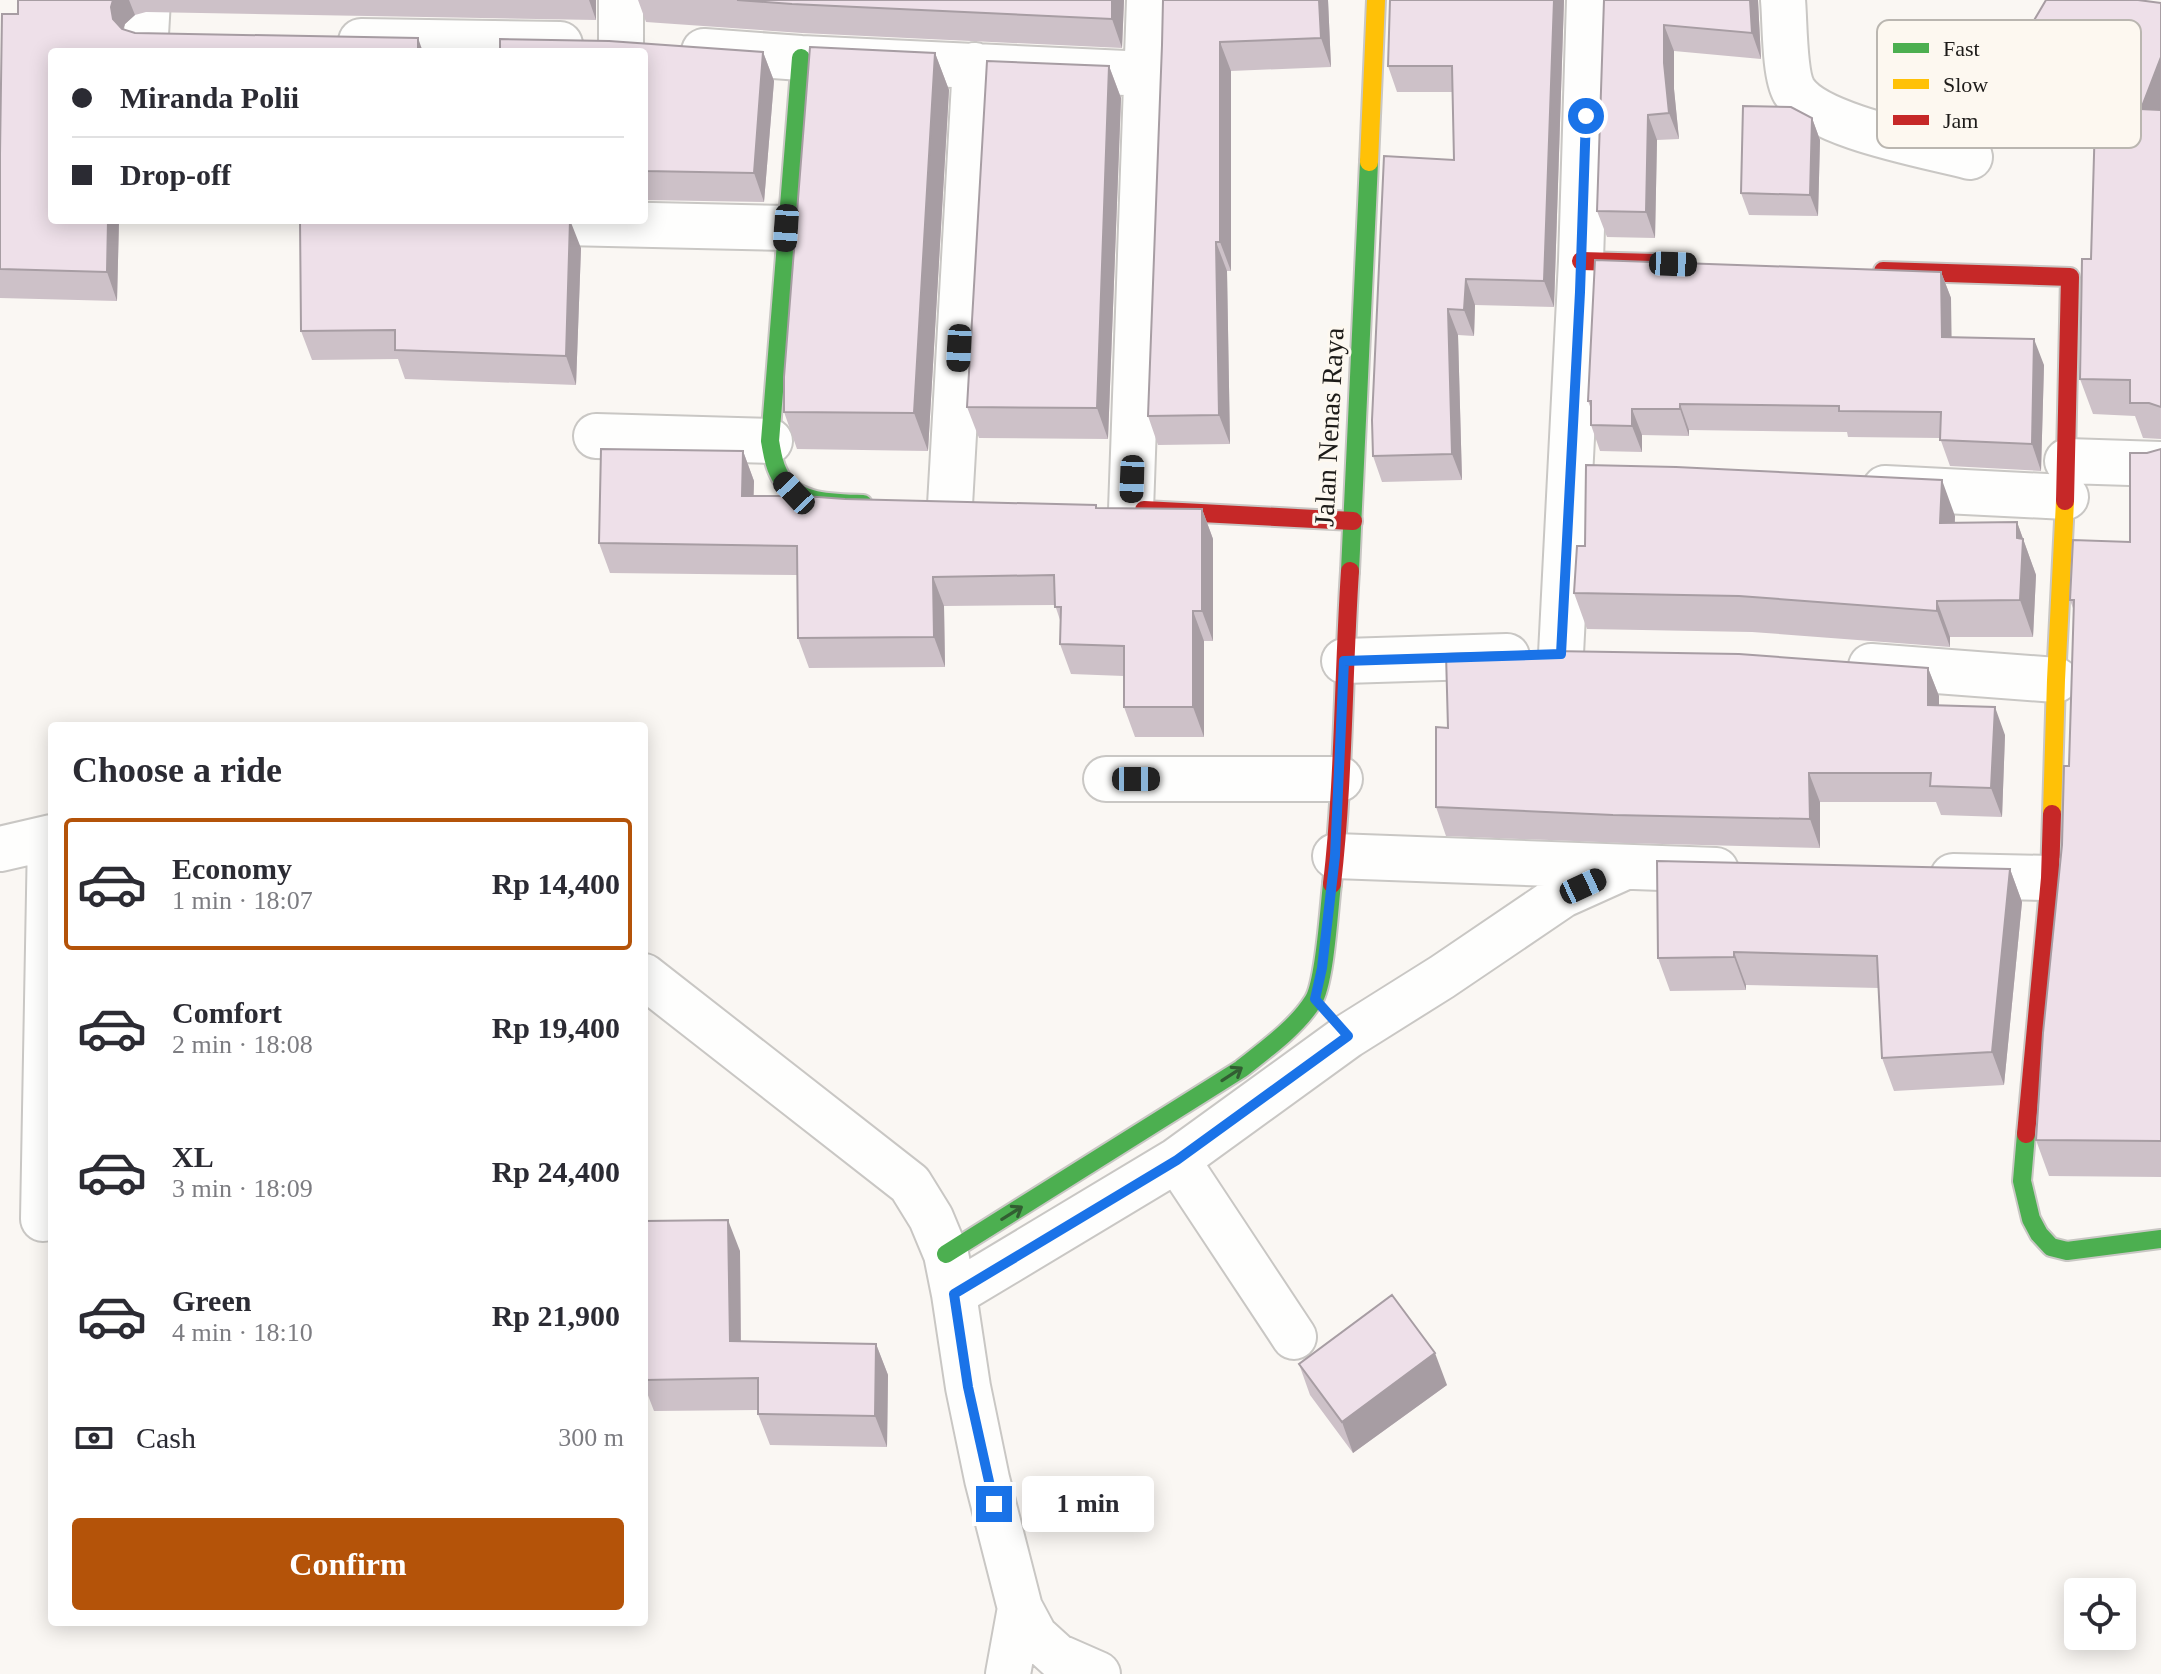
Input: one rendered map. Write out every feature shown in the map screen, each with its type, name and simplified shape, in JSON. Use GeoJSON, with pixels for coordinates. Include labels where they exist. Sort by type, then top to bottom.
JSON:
{"type":"FeatureCollection","features":[{"type":"Feature","properties":{"kind":"street"},"geometry":{"type":"LineString","coordinates":[[621,0],[621,45]]}},
{"type":"Feature","properties":{"kind":"street"},"geometry":{"type":"LineString","coordinates":[[1149,0],[1148,74],[1124,509],[1353,521]]}},
{"type":"Feature","properties":{"kind":"street","name":"Jalan Nenas Raya"},"geometry":{"type":"LineString","coordinates":[[1315,999],[1322,968],[1335,856],[1340,779],[1376,0]]}},
{"type":"Feature","properties":{"kind":"street"},"geometry":{"type":"LineString","coordinates":[[1344,661],[1577,654],[1587,477],[1581,261],[1589,0]]}},
{"type":"Feature","properties":{"kind":"street"},"geometry":{"type":"LineString","coordinates":[[1783,0],[1789,78],[1794,91],[1810,108],[1852,128],[1877,134]]}},
{"type":"Feature","properties":{"kind":"street"},"geometry":{"type":"LineString","coordinates":[[320,40],[621,45],[801,58],[1148,74]]}},
{"type":"Feature","properties":{"kind":"street"},"geometry":{"type":"LineString","coordinates":[[801,58],[770,441],[781,478],[794,493],[828,502],[881,504]]}},
{"type":"Feature","properties":{"kind":"street"},"geometry":{"type":"LineString","coordinates":[[950,505],[975,65]]}},
{"type":"Feature","properties":{"kind":"street"},"geometry":{"type":"LineString","coordinates":[[1933,148],[1970,157]]}},
{"type":"Feature","properties":{"kind":"street"},"geometry":{"type":"LineString","coordinates":[[607,224],[786,228]]}},
{"type":"Feature","properties":{"kind":"street"},"geometry":{"type":"LineString","coordinates":[[1581,261],[1676,264]]}},
{"type":"Feature","properties":{"kind":"street"},"geometry":{"type":"LineString","coordinates":[[1865,270],[2070,277],[2066,479],[2050,878],[2022,1181],[2031,1219],[2051,1247],[2067,1251],[2161,1239]]}},
{"type":"Feature","properties":{"kind":"street"},"geometry":{"type":"LineString","coordinates":[[596,436],[770,441]]}},
{"type":"Feature","properties":{"kind":"street"},"geometry":{"type":"LineString","coordinates":[[1847,486],[2066,479],[2161,464]]}},
{"type":"Feature","properties":{"kind":"street"},"geometry":{"type":"LineString","coordinates":[[1827,663],[2056,680]]}},
{"type":"Feature","properties":{"kind":"street"},"geometry":{"type":"LineString","coordinates":[[1106,779],[1340,779]]}},
{"type":"Feature","properties":{"kind":"street"},"geometry":{"type":"LineString","coordinates":[[0,849],[48,839]]}},
{"type":"Feature","properties":{"kind":"street"},"geometry":{"type":"LineString","coordinates":[[1335,856],[1749,871]]}},
{"type":"Feature","properties":{"kind":"street"},"geometry":{"type":"LineString","coordinates":[[950,1274],[1177,1160],[1348,1036],[1455,969],[1563,895],[1623,868]]}},
{"type":"Feature","properties":{"kind":"street"},"geometry":{"type":"LineString","coordinates":[[1907,875],[2050,878]]}},
{"type":"Feature","properties":{"kind":"street"},"geometry":{"type":"LineString","coordinates":[[648,979],[910,1184],[931,1218],[950,1274],[977,1433],[1020,1608],[1035,1636],[1057,1656],[1098,1674]]}},
{"type":"Feature","properties":{"kind":"street"},"geometry":{"type":"LineString","coordinates":[[43,1219],[48,981]]}},
{"type":"Feature","properties":{"kind":"street"},"geometry":{"type":"LineString","coordinates":[[950,1274],[1241,1069],[1282,1036],[1315,999],[1348,1036]]}},
{"type":"Feature","properties":{"kind":"street"},"geometry":{"type":"LineString","coordinates":[[1177,1160],[1294,1337]]}},
{"type":"Feature","properties":{"kind":"street"},"geometry":{"type":"LineString","coordinates":[[1008,1674],[1020,1608]]}},
{"type":"Feature","properties":{"kind":"building"},"geometry":{"type":"Polygon","coordinates":[[[18,0],[113,0],[113,19],[122,29],[135,33],[418,38],[418,48],[48,48],[48,224],[108,224],[107,272],[0,269],[2,14],[18,14],[18,0]]]}},
{"type":"Feature","properties":{"kind":"building"},"geometry":{"type":"Polygon","coordinates":[[[737,0],[1112,0],[1112,19],[792,4],[737,0]]]}},
{"type":"Feature","properties":{"kind":"building"},"geometry":{"type":"Polygon","coordinates":[[[1163,0],[1319,0],[1321,38],[1220,42],[1220,242],[1216,242],[1219,415],[1148,416],[1163,0]]]}},
{"type":"Feature","properties":{"kind":"building"},"geometry":{"type":"Polygon","coordinates":[[[1390,0],[1554,0],[1544,281],[1466,279],[1464,310],[1448,309],[1452,454],[1373,456],[1384,156],[1454,160],[1452,66],[1388,66],[1390,0]]]}},
{"type":"Feature","properties":{"kind":"building"},"geometry":{"type":"Polygon","coordinates":[[[1604,0],[1750,0],[1752,33],[1664,25],[1669,113],[1648,115],[1646,212],[1597,211],[1604,0]]]}},
{"type":"Feature","properties":{"kind":"building"},"geometry":{"type":"Polygon","coordinates":[[[2046,0],[2161,3],[2161,57],[2141,109],[2141,20],[2034,20],[2046,0]]]}},
{"type":"Feature","properties":{"kind":"building"},"geometry":{"type":"Polygon","coordinates":[[[500,39],[609,41],[763,52],[754,173],[648,171],[648,48],[500,48],[500,39]]]}},
{"type":"Feature","properties":{"kind":"building"},"geometry":{"type":"Polygon","coordinates":[[[810,47],[935,53],[914,413],[784,412],[784,377],[810,47]]]}},
{"type":"Feature","properties":{"kind":"building"},"geometry":{"type":"Polygon","coordinates":[[[987,61],[1109,66],[1097,408],[967,407],[987,61]]]}},
{"type":"Feature","properties":{"kind":"building"},"geometry":{"type":"Polygon","coordinates":[[[1743,106],[1791,107],[1812,118],[1810,195],[1741,193],[1743,106]]]}},
{"type":"Feature","properties":{"kind":"building"},"geometry":{"type":"Polygon","coordinates":[[[2141,109],[2161,110],[2161,407],[2149,403],[2130,403],[2130,380],[2080,379],[2082,259],[2091,259],[2094,148],[2141,148],[2141,109]]]}},
{"type":"Feature","properties":{"kind":"building"},"geometry":{"type":"Polygon","coordinates":[[[300,224],[570,224],[566,356],[395,350],[395,330],[301,331],[300,224]]]}},
{"type":"Feature","properties":{"kind":"building"},"geometry":{"type":"Polygon","coordinates":[[[1595,260],[1941,272],[1942,337],[2034,339],[2032,444],[1940,440],[1941,412],[1839,411],[1839,406],[1680,404],[1680,409],[1632,409],[1632,426],[1591,425],[1591,401],[1588,401],[1595,260]]]}},
{"type":"Feature","properties":{"kind":"building"},"geometry":{"type":"Polygon","coordinates":[[[601,449],[743,451],[742,496],[1202,509],[1202,611],[1193,611],[1193,707],[1124,707],[1124,646],[1060,644],[1061,607],[1055,607],[1054,575],[933,577],[934,637],[798,638],[797,546],[599,543],[601,449]]]}},
{"type":"Feature","properties":{"kind":"building"},"geometry":{"type":"Polygon","coordinates":[[[2161,449],[2161,1141],[2036,1140],[2043,1033],[2062,845],[2064,766],[2069,766],[2073,540],[2130,542],[2130,453],[2161,449]]]}},
{"type":"Feature","properties":{"kind":"building"},"geometry":{"type":"Polygon","coordinates":[[[1586,465],[1942,480],[1940,523],[2017,522],[2017,538],[2023,539],[2020,600],[1937,601],[1937,611],[1739,596],[1574,593],[1577,546],[1585,546],[1586,465]]]}},
{"type":"Feature","properties":{"kind":"building"},"geometry":{"type":"Polygon","coordinates":[[[1551,651],[1739,654],[1928,668],[1928,705],[1995,707],[1991,788],[1930,786],[1931,773],[1809,773],[1810,819],[1436,807],[1436,727],[1448,728],[1446,654],[1551,651]]]}},
{"type":"Feature","properties":{"kind":"building"},"geometry":{"type":"Polygon","coordinates":[[[1657,861],[2010,869],[1992,1052],[1882,1058],[1877,956],[1734,952],[1734,957],[1658,958],[1657,861]]]}},
{"type":"Feature","properties":{"kind":"building"},"geometry":{"type":"Polygon","coordinates":[[[728,1220],[730,1341],[876,1344],[875,1416],[758,1414],[758,1378],[648,1380],[648,1221],[728,1220]]]}},
{"type":"Feature","properties":{"kind":"building"},"geometry":{"type":"Polygon","coordinates":[[[1392,1295],[1435,1353],[1342,1422],[1299,1364],[1392,1295]]]}},
{"type":"Feature","properties":{"kind":"traffic: fast"},"geometry":{"type":"LineString","coordinates":[[801,58],[770,441],[778,472],[784,483],[793,490],[814,500],[863,504]]}},
{"type":"Feature","properties":{"kind":"traffic: fast"},"geometry":{"type":"LineString","coordinates":[[1350,571],[1369,162]]}},
{"type":"Feature","properties":{"kind":"traffic: fast"},"geometry":{"type":"LineString","coordinates":[[946,1254],[1241,1069],[1290,1029],[1317,992],[1332,884]]}},
{"type":"Feature","properties":{"kind":"traffic: fast"},"geometry":{"type":"LineString","coordinates":[[2026,1134],[2022,1181],[2031,1219],[2051,1247],[2067,1251],[2161,1239]]}},
{"type":"Feature","properties":{"kind":"traffic: slow"},"geometry":{"type":"LineString","coordinates":[[1369,162],[1376,0]]}},
{"type":"Feature","properties":{"kind":"traffic: slow"},"geometry":{"type":"LineString","coordinates":[[2052,814],[2065,501]]}},
{"type":"Feature","properties":{"kind":"traffic: jam"},"geometry":{"type":"LineString","coordinates":[[1581,261],[1655,263]]}},
{"type":"Feature","properties":{"kind":"traffic: jam"},"geometry":{"type":"LineString","coordinates":[[1883,271],[2070,277],[2065,501]]}},
{"type":"Feature","properties":{"kind":"traffic: jam"},"geometry":{"type":"LineString","coordinates":[[1144,510],[1353,521]]}},
{"type":"Feature","properties":{"kind":"traffic: jam"},"geometry":{"type":"LineString","coordinates":[[1332,884],[1339,806],[1350,571]]}},
{"type":"Feature","properties":{"kind":"traffic: jam"},"geometry":{"type":"LineString","coordinates":[[2026,1134],[2050,878],[2052,814]]}},
{"type":"Feature","properties":{"kind":"route"},"geometry":{"type":"LineString","coordinates":[[994,1504],[968,1387],[954,1294],[1177,1160],[1348,1036],[1315,999],[1322,968],[1335,856],[1344,661],[1561,654],[1586,116]]}}]}
